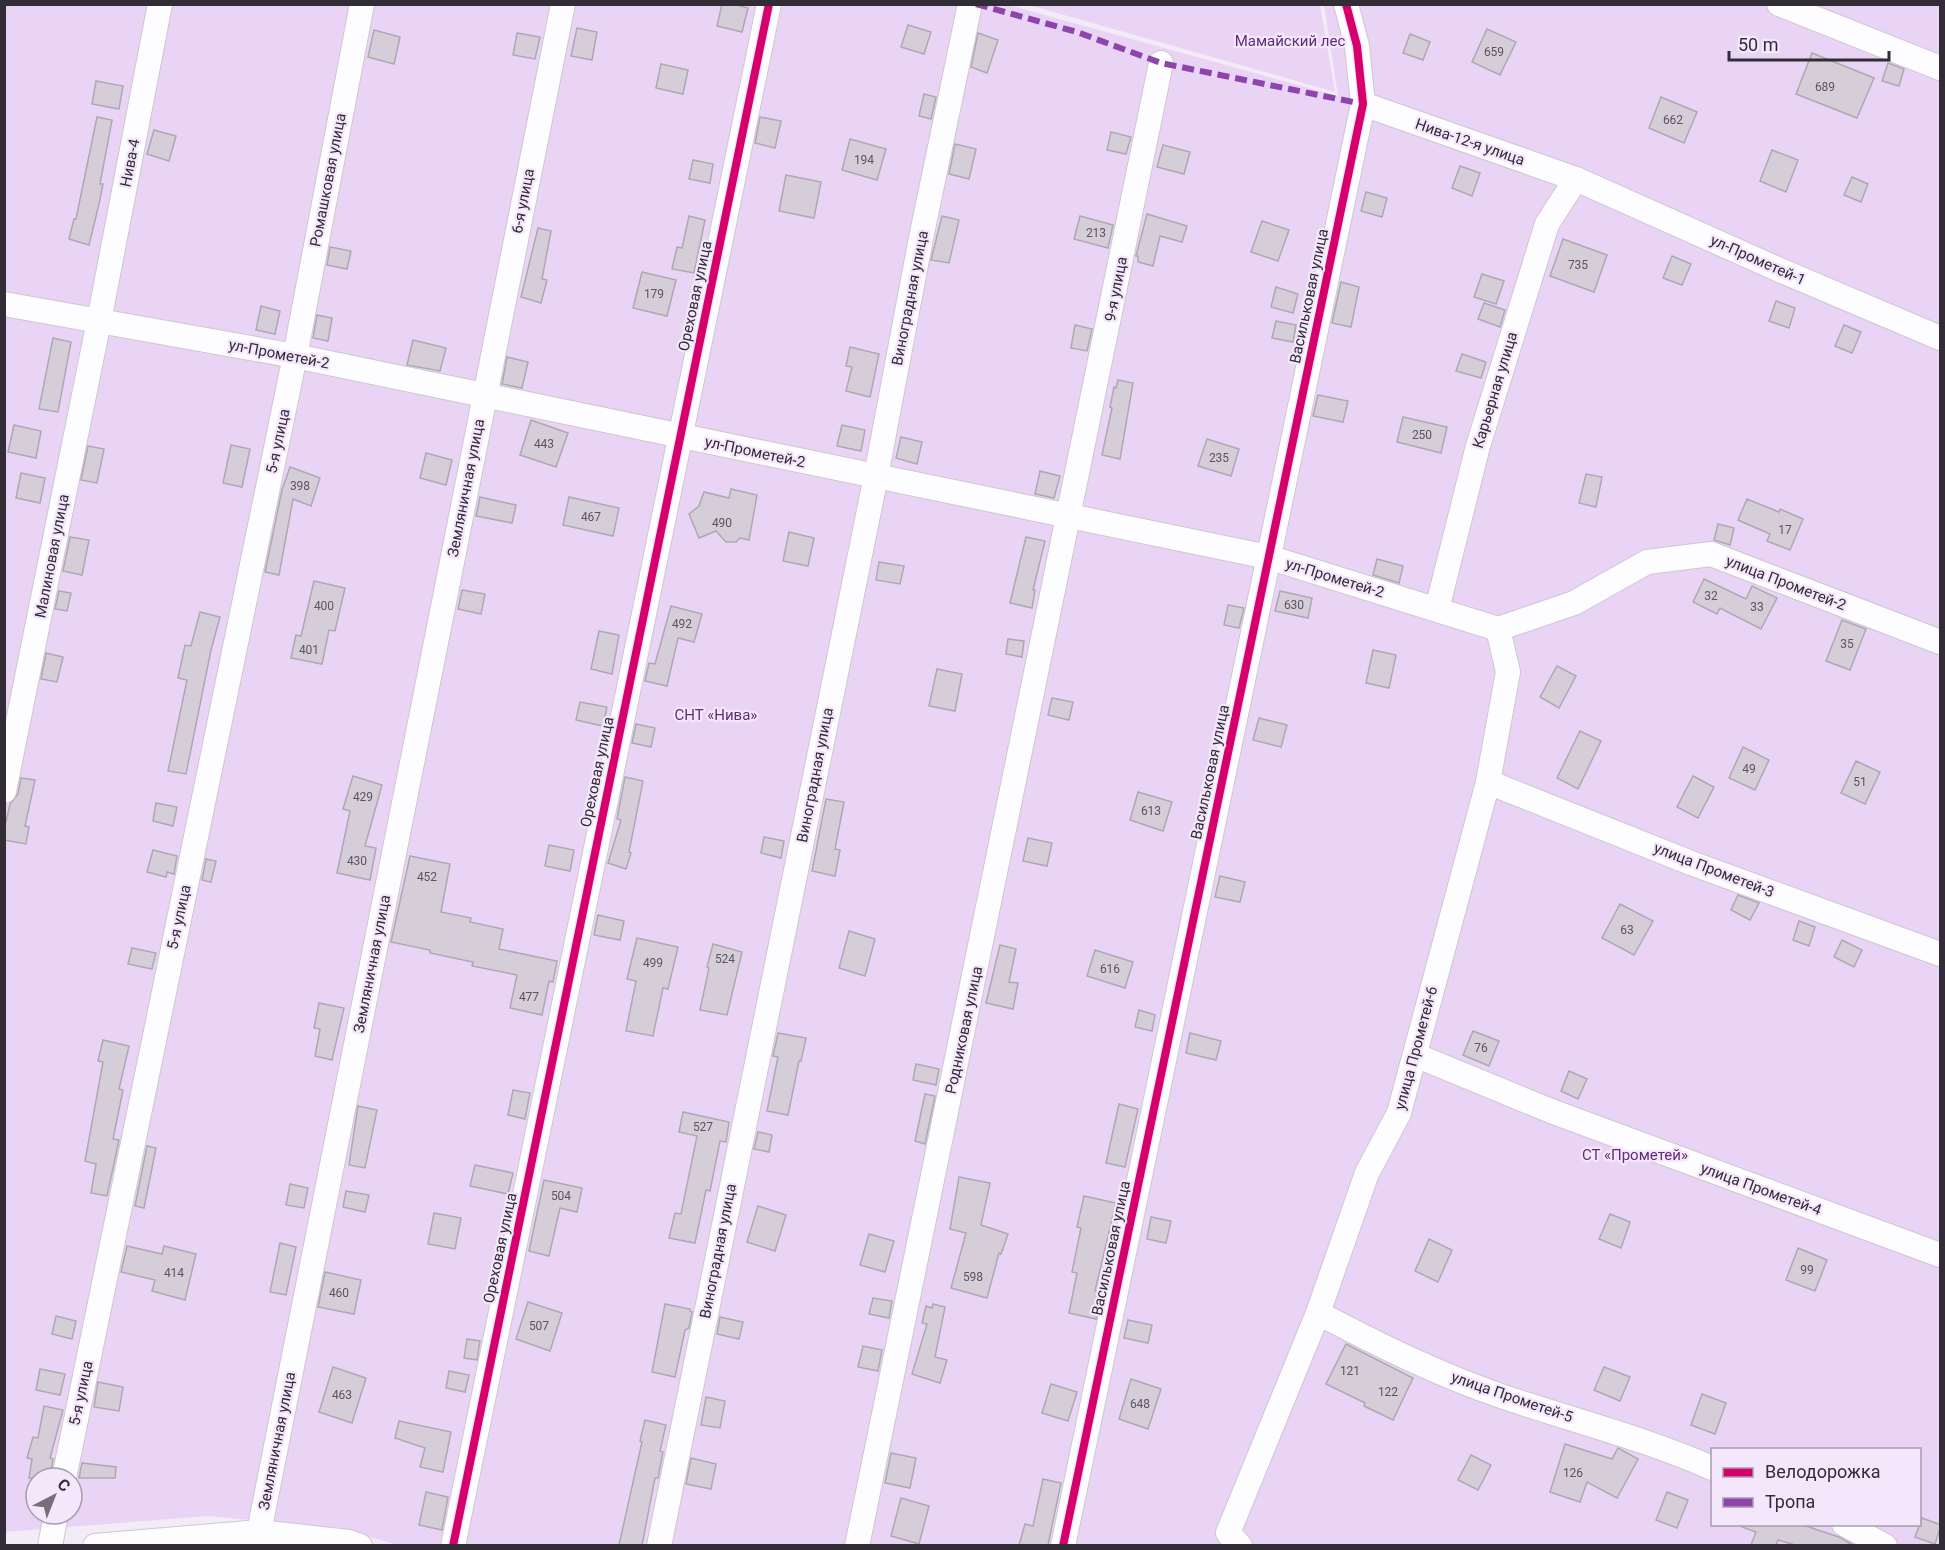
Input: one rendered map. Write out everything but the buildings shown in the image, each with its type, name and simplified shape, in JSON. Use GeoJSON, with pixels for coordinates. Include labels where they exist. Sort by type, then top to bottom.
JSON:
{"type":"FeatureCollection","features":[{"type":"Feature","properties":{"kind":"street","name":"Нива-4"},"geometry":{"type":"LineString","coordinates":[[99,321],[160,4]]}},
{"type":"Feature","properties":{"kind":"street","name":"Ромашковая улица"},"geometry":{"type":"LineString","coordinates":[[295,356],[362,4]]}},
{"type":"Feature","properties":{"kind":"street","name":"6-я улица"},"geometry":{"type":"LineString","coordinates":[[484,397],[563,4]]}},
{"type":"Feature","properties":{"kind":"street","name":"Ореховая улица"},"geometry":{"type":"LineString","coordinates":[[453,1545],[769,4]]}},
{"type":"Feature","properties":{"kind":"street","name":"Виноградная улица"},"geometry":{"type":"LineString","coordinates":[[659,1545],[970,4]]}},
{"type":"Feature","properties":{"kind":"street","name":"Васильковая улица"},"geometry":{"type":"LineString","coordinates":[[1063,1545],[1363,104],[1358,46],[1346,4]]}},
{"type":"Feature","properties":{"kind":"street"},"geometry":{"type":"LineString","coordinates":[[1779,4],[1941,68]]}},
{"type":"Feature","properties":{"kind":"street","name":"9-я улица"},"geometry":{"type":"LineString","coordinates":[[1070,515],[1161,63]]}},
{"type":"Feature","properties":{"kind":"street","name":"Нива-12-я улица"},"geometry":{"type":"LineString","coordinates":[[1363,104],[1576,179]]}},
{"type":"Feature","properties":{"kind":"street","name":"ул-Прометей-1"},"geometry":{"type":"LineString","coordinates":[[1576,179],[1782,271],[1941,338]]}},
{"type":"Feature","properties":{"kind":"street","name":"Карьерная улица"},"geometry":{"type":"LineString","coordinates":[[1437,609],[1478,446],[1547,224],[1576,179]]}},
{"type":"Feature","properties":{"kind":"street","name":"ул-Прометей-2"},"geometry":{"type":"LineString","coordinates":[[4,304],[295,356],[484,397],[1268,556],[1498,629]]}},
{"type":"Feature","properties":{"kind":"street","name":"Малиновая улица"},"geometry":{"type":"LineString","coordinates":[[4,790],[99,321]]}},
{"type":"Feature","properties":{"kind":"street","name":"5-я улица"},"geometry":{"type":"LineString","coordinates":[[66,1466],[295,356]]}},
{"type":"Feature","properties":{"kind":"street","name":"Земляничная улица"},"geometry":{"type":"LineString","coordinates":[[259,1532],[484,397]]}},
{"type":"Feature","properties":{"kind":"street","name":"Родниковая улица"},"geometry":{"type":"LineString","coordinates":[[857,1545],[1070,515]]}},
{"type":"Feature","properties":{"kind":"street","name":"улица Прометей-2"},"geometry":{"type":"LineString","coordinates":[[1498,629],[1574,603],[1647,562],[1711,554],[1941,642]]}},
{"type":"Feature","properties":{"kind":"street","name":"улица Прометей-6"},"geometry":{"type":"LineString","coordinates":[[1240,1545],[1228,1533],[1318,1313],[1367,1173],[1399,1113],[1488,782],[1508,672],[1498,629]]}},
{"type":"Feature","properties":{"kind":"street","name":"улица Прометей-3"},"geometry":{"type":"LineString","coordinates":[[1488,782],[1691,862],[1941,954]]}},
{"type":"Feature","properties":{"kind":"street","name":"улица Прометей-4"},"geometry":{"type":"LineString","coordinates":[[1415,1055],[1551,1111],[1941,1255]]}},
{"type":"Feature","properties":{"kind":"street","name":"улица Прометей-5"},"geometry":{"type":"LineString","coordinates":[[1318,1313],[1397,1354],[1499,1396],[1668,1449],[1711,1467]]}},
{"type":"Feature","properties":{"kind":"street"},"geometry":{"type":"LineString","coordinates":[[50,1545],[54,1526]]}},
{"type":"Feature","properties":{"kind":"street"},"geometry":{"type":"LineString","coordinates":[[1848,1526],[1885,1545]]}},
{"type":"Feature","properties":{"kind":"street"},"geometry":{"type":"LineString","coordinates":[[95,1545],[259,1532],[360,1545]]}},
{"type":"Feature","properties":{"kind":"green space","name":"СНТ «Нива»"},"geometry":{"type":"Polygon","coordinates":[[[5,5],[1009,5],[1338,96],[1324,5],[1940,5],[1940,1545],[402,1546],[339,1528],[208,1516],[84,1526],[84,1466],[24,1466],[24,1526],[81,1526],[5,1532],[5,5]]]}},
{"type":"Feature","properties":{"kind":"green space","name":"Мамайский лес"},"geometry":{"type":"Polygon","coordinates":[[[1029,5],[1320,5],[1335,92],[1029,5]]]}},
{"type":"Feature","properties":{"kind":"marked path"},"geometry":{"type":"LineString","coordinates":[[976,4],[1077,32],[1161,63],[1363,104]]}},
{"type":"Feature","properties":{"kind":"cycle path"},"geometry":{"type":"LineString","coordinates":[[453,1546],[769,4]]}},
{"type":"Feature","properties":{"kind":"cycle path"},"geometry":{"type":"LineString","coordinates":[[1063,1546],[1363,104],[1357,46],[1346,4]]}},
{"type":"Feature","properties":{"kind":"park label","name":"СТ «Прометей»"},"geometry":{"type":"Point","coordinates":[1635,1155]}}]}
